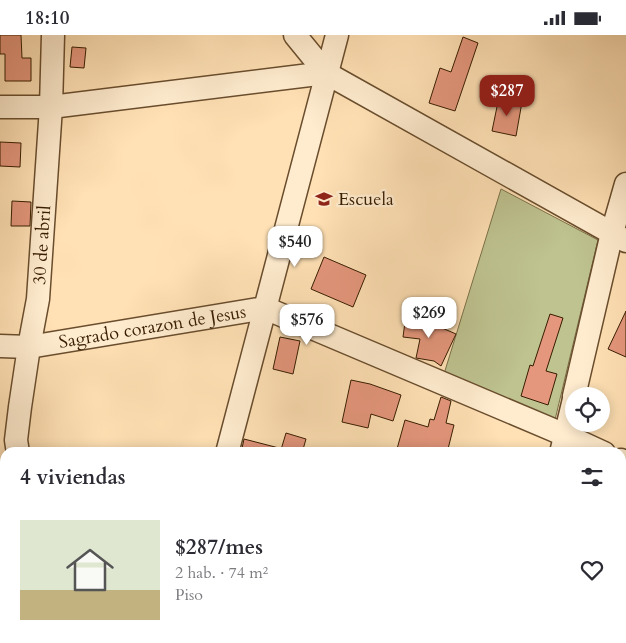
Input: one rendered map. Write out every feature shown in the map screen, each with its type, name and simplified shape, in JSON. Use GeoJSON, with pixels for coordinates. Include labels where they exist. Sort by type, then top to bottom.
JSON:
{"type":"FeatureCollection","features":[{"type":"Feature","properties":{"kind":"street","name":"30 de abril"},"geometry":{"type":"LineString","coordinates":[[17,447],[16,441],[29,347],[38,299],[51,107],[53,35]]}},
{"type":"Feature","properties":{"kind":"street"},"geometry":{"type":"LineString","coordinates":[[295,35],[326,73],[619,237]]}},
{"type":"Feature","properties":{"kind":"street"},"geometry":{"type":"LineString","coordinates":[[229,447],[337,35]]}},
{"type":"Feature","properties":{"kind":"street"},"geometry":{"type":"LineString","coordinates":[[0,107],[51,107],[326,73]]}},
{"type":"Feature","properties":{"kind":"street"},"geometry":{"type":"LineString","coordinates":[[577,387],[619,237],[626,184]]}},
{"type":"Feature","properties":{"kind":"street","name":"Sagrado corazon de Jesus"},"geometry":{"type":"LineString","coordinates":[[0,346],[29,347],[265,308],[563,444],[577,447]]}},
{"type":"Feature","properties":{"kind":"green space"},"geometry":{"type":"Polygon","coordinates":[[[501,189],[598,240],[554,424],[444,374],[501,189]]]}},
{"type":"Feature","properties":{"kind":"building"},"geometry":{"type":"Polygon","coordinates":[[[0,35],[21,35],[22,58],[31,58],[31,81],[5,81],[5,54],[0,54],[0,35]]]}},
{"type":"Feature","properties":{"kind":"building"},"geometry":{"type":"Polygon","coordinates":[[[463,37],[478,43],[455,111],[429,103],[440,68],[451,72],[463,37]]]}},
{"type":"Feature","properties":{"kind":"building"},"geometry":{"type":"Polygon","coordinates":[[[72,47],[86,48],[84,68],[70,67],[72,47]]]}},
{"type":"Feature","properties":{"kind":"building"},"geometry":{"type":"Polygon","coordinates":[[[499,97],[522,102],[516,136],[492,131],[499,97]]]}},
{"type":"Feature","properties":{"kind":"building"},"geometry":{"type":"Polygon","coordinates":[[[0,142],[21,143],[20,167],[0,166],[0,142]]]}},
{"type":"Feature","properties":{"kind":"building"},"geometry":{"type":"Polygon","coordinates":[[[12,201],[31,202],[30,226],[11,226],[12,201]]]}},
{"type":"Feature","properties":{"kind":"building"},"geometry":{"type":"Polygon","coordinates":[[[324,257],[366,275],[353,307],[311,289],[324,257]]]}},
{"type":"Feature","properties":{"kind":"building"},"geometry":{"type":"Polygon","coordinates":[[[626,311],[626,357],[608,349],[626,311]]]}},
{"type":"Feature","properties":{"kind":"building"},"geometry":{"type":"Polygon","coordinates":[[[550,314],[563,318],[546,371],[557,374],[548,405],[521,396],[530,365],[533,366],[550,314]]]}},
{"type":"Feature","properties":{"kind":"building"},"geometry":{"type":"Polygon","coordinates":[[[406,315],[417,317],[456,334],[441,366],[434,361],[416,358],[420,339],[403,337],[406,315]]]}},
{"type":"Feature","properties":{"kind":"building"},"geometry":{"type":"Polygon","coordinates":[[[280,337],[300,341],[293,374],[273,369],[280,337]]]}},
{"type":"Feature","properties":{"kind":"building"},"geometry":{"type":"Polygon","coordinates":[[[351,380],[370,384],[401,395],[393,421],[371,414],[368,428],[342,422],[351,380]]]}},
{"type":"Feature","properties":{"kind":"building"},"geometry":{"type":"Polygon","coordinates":[[[441,397],[451,401],[446,423],[454,425],[448,447],[398,447],[405,420],[428,427],[430,419],[434,420],[441,397]]]}},
{"type":"Feature","properties":{"kind":"building"},"geometry":{"type":"Polygon","coordinates":[[[286,433],[306,439],[304,447],[282,447],[286,433]]]}},
{"type":"Feature","properties":{"kind":"building"},"geometry":{"type":"Polygon","coordinates":[[[244,439],[275,447],[242,447],[244,439]]]}},
{"type":"Feature","properties":{"kind":"place","name":"Escuela"},"geometry":{"type":"Point","coordinates":[324,199]}}]}
